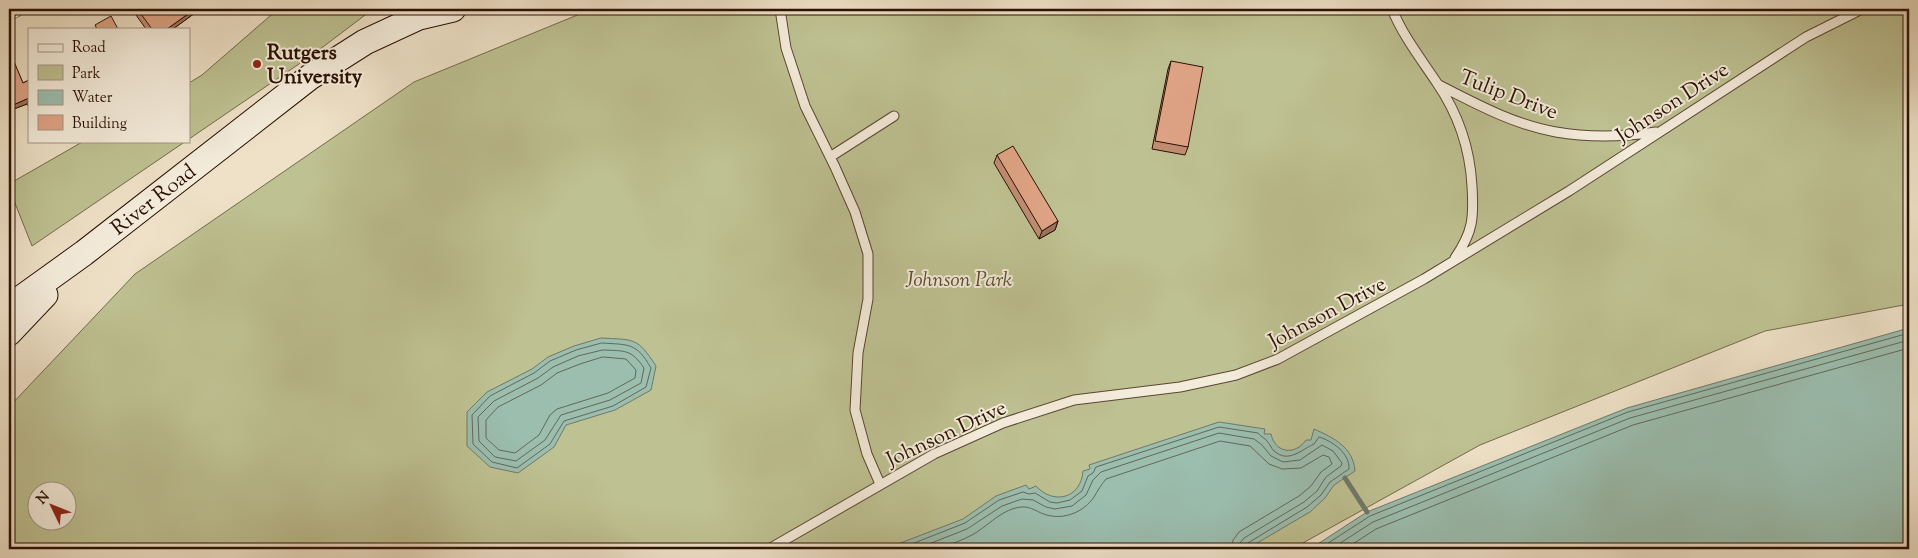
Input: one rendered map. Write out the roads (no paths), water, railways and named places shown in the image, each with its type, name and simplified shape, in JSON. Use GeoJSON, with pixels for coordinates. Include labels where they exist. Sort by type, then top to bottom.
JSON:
{"type":"FeatureCollection","features":[{"type":"Feature","properties":{"kind":"street"},"geometry":{"type":"LineString","coordinates":[[9,11],[14,9]]}},
{"type":"Feature","properties":{"kind":"street","name":"River Road"},"geometry":{"type":"LineString","coordinates":[[9,307],[84,253],[310,77],[365,42],[419,17],[453,9]]}},
{"type":"Feature","properties":{"kind":"street","name":"River Road"},"geometry":{"type":"LineString","coordinates":[[9,334],[84,253]]}},
{"type":"Feature","properties":{"kind":"lane"},"geometry":{"type":"LineString","coordinates":[[780,9],[786,48],[805,106],[855,212],[868,254],[868,299],[858,353],[855,410],[867,454],[880,484]]}},
{"type":"Feature","properties":{"kind":"lane","name":"Tulip Drive"},"geometry":{"type":"LineString","coordinates":[[1392,9],[1398,26],[1439,85],[1466,140],[1471,162],[1473,203],[1470,232],[1454,261]]}},
{"type":"Feature","properties":{"kind":"lane","name":"Johnson Drive"},"geometry":{"type":"LineString","coordinates":[[769,549],[934,454],[1003,423],[1074,400],[1180,387],[1236,375],[1278,359],[1454,261],[1569,191],[1806,36],[1862,9]]}},
{"type":"Feature","properties":{"kind":"lane","name":"Tulip Drive"},"geometry":{"type":"LineString","coordinates":[[1439,85],[1479,106],[1521,122],[1555,132],[1596,137],[1658,132]]}},
{"type":"Feature","properties":{"kind":"lane"},"geometry":{"type":"LineString","coordinates":[[830,157],[894,116]]}},
{"type":"Feature","properties":{"kind":"water"},"geometry":{"type":"Polygon","coordinates":[[[1909,328],[1909,549],[1310,549],[1367,512],[1627,408],[1909,328]]]}},
{"type":"Feature","properties":{"kind":"water"},"geometry":{"type":"Polygon","coordinates":[[[601,338],[628,340],[639,345],[644,350],[656,366],[651,390],[615,410],[566,425],[554,447],[518,473],[490,467],[467,446],[467,412],[487,392],[532,369],[548,357],[574,346],[601,338]]]}},
{"type":"Feature","properties":{"kind":"water"},"geometry":{"type":"Polygon","coordinates":[[[1219,422],[1265,429],[1264,434],[1271,434],[1277,445],[1286,450],[1302,445],[1306,440],[1311,440],[1314,429],[1341,444],[1351,456],[1355,471],[1334,485],[1325,498],[1310,512],[1247,549],[885,549],[963,519],[996,496],[1026,485],[1029,489],[1036,486],[1050,496],[1065,496],[1077,488],[1083,471],[1090,469],[1089,465],[1219,422]]]}},
{"type":"Feature","properties":{"kind":"waterway"},"geometry":{"type":"LineString","coordinates":[[1345,478],[1367,512]]}},
{"type":"Feature","properties":{"kind":"place","name":"Rutgers University"},"geometry":{"type":"Point","coordinates":[257,64]}},
{"type":"Feature","properties":{"kind":"park label","name":"Johnson Park"},"geometry":{"type":"Point","coordinates":[959,279]}}]}
